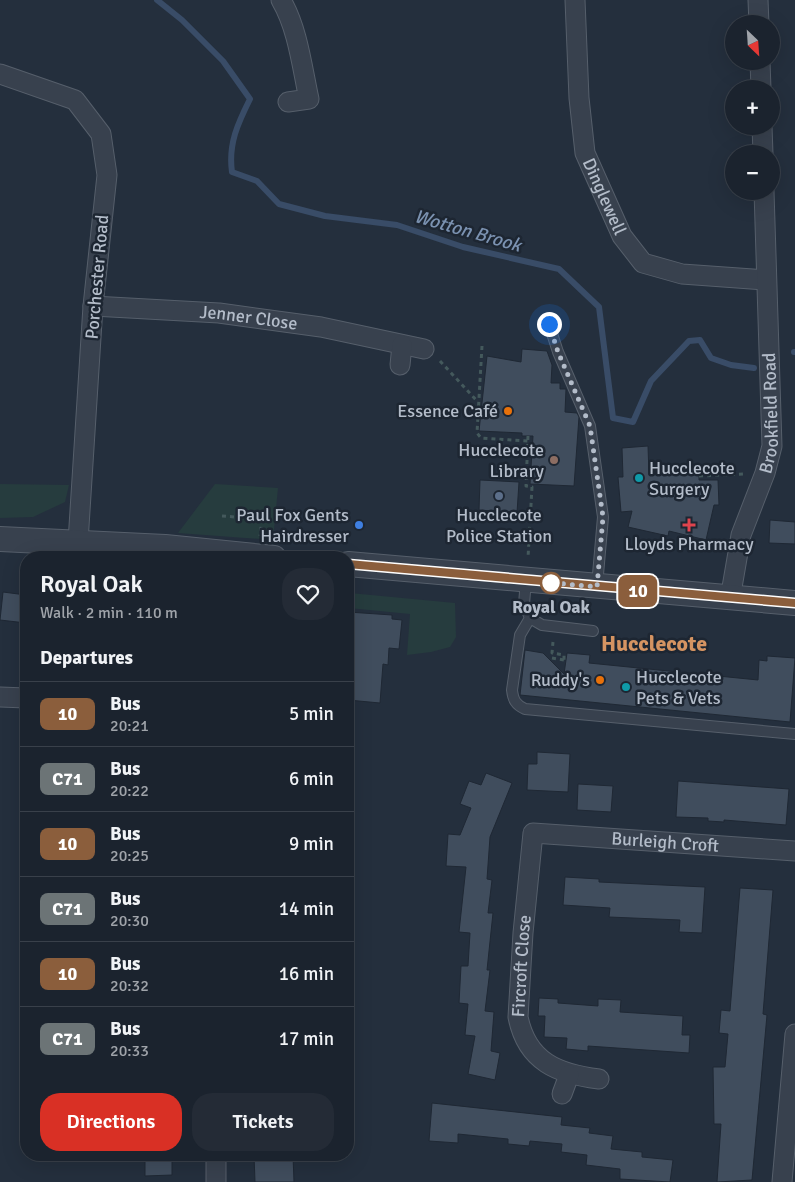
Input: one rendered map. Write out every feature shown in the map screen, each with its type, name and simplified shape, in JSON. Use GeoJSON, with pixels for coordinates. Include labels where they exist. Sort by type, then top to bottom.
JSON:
{"type":"FeatureCollection","features":[{"type":"Feature","properties":{"kind":"street"},"geometry":{"type":"LineString","coordinates":[[281,0],[286,8],[298,47],[309,100],[288,102]]}},
{"type":"Feature","properties":{"kind":"street","name":"Dinglewell"},"geometry":{"type":"LineString","coordinates":[[575,0],[578,98],[585,153],[622,236],[643,264],[682,274],[766,280]]}},
{"type":"Feature","properties":{"kind":"street"},"geometry":{"type":"LineString","coordinates":[[758,0],[759,15]]}},
{"type":"Feature","properties":{"kind":"street","name":"Porchester Road"},"geometry":{"type":"LineString","coordinates":[[0,74],[75,100],[101,134],[107,174],[93,306],[78,542]]}},
{"type":"Feature","properties":{"kind":"street","name":"Brookfield Road"},"geometry":{"type":"LineString","coordinates":[[730,599],[741,534],[765,473],[772,446],[764,200]]}},
{"type":"Feature","properties":{"kind":"street","name":"Jenner Close"},"geometry":{"type":"LineString","coordinates":[[93,306],[219,313],[321,327],[424,349]]}},
{"type":"Feature","properties":{"kind":"street"},"geometry":{"type":"LineString","coordinates":[[400,365],[402,345]]}},
{"type":"Feature","properties":{"kind":"street"},"geometry":{"type":"LineString","coordinates":[[0,538],[78,542],[179,551]]}},
{"type":"Feature","properties":{"kind":"street"},"geometry":{"type":"LineString","coordinates":[[354,565],[730,599],[795,603]]}},
{"type":"Feature","properties":{"kind":"street"},"geometry":{"type":"LineString","coordinates":[[0,697],[20,698]]}},
{"type":"Feature","properties":{"kind":"street","name":"Burleigh Croft"},"geometry":{"type":"LineString","coordinates":[[534,832],[795,851]]}},
{"type":"Feature","properties":{"kind":"street","name":"Fircroft Close"},"geometry":{"type":"LineString","coordinates":[[534,832],[523,933],[518,1017],[520,1029],[532,1050],[544,1062],[569,1075],[599,1079]]}},
{"type":"Feature","properties":{"kind":"street"},"geometry":{"type":"LineString","coordinates":[[782,1182],[795,1034]]}},
{"type":"Feature","properties":{"kind":"street"},"geometry":{"type":"LineString","coordinates":[[562,1094],[569,1075]]}},
{"type":"Feature","properties":{"kind":"street"},"geometry":{"type":"LineString","coordinates":[[216,1161],[216,1182]]}},
{"type":"Feature","properties":{"kind":"lane"},"geometry":{"type":"LineString","coordinates":[[549,324],[558,352],[590,426],[603,517],[597,587]]}},
{"type":"Feature","properties":{"kind":"lane"},"geometry":{"type":"LineString","coordinates":[[526,580],[524,604],[530,618],[542,625],[593,631]]}},
{"type":"Feature","properties":{"kind":"lane"},"geometry":{"type":"LineString","coordinates":[[530,618],[520,634],[512,690],[519,706],[526,709],[795,734]]}},
{"type":"Feature","properties":{"kind":"path"},"geometry":{"type":"LineString","coordinates":[[482,346],[476,430],[478,436],[528,441]]}},
{"type":"Feature","properties":{"kind":"path"},"geometry":{"type":"LineString","coordinates":[[424,349],[430,358],[443,362],[478,402]]}},
{"type":"Feature","properties":{"kind":"path"},"geometry":{"type":"LineString","coordinates":[[528,436],[526,486],[532,486],[528,552]]}},
{"type":"Feature","properties":{"kind":"path"},"geometry":{"type":"LineString","coordinates":[[699,476],[765,473]]}},
{"type":"Feature","properties":{"kind":"path"},"geometry":{"type":"LineString","coordinates":[[222,516],[262,519],[265,551]]}},
{"type":"Feature","properties":{"kind":"path"},"geometry":{"type":"LineString","coordinates":[[552,653],[564,655],[565,658],[564,660],[551,660],[554,626]]}},
{"type":"Feature","properties":{"kind":"green space"},"geometry":{"type":"Polygon","coordinates":[[[0,484],[69,485],[65,502],[33,517],[0,518],[0,484]]]}},
{"type":"Feature","properties":{"kind":"green space"},"geometry":{"type":"Polygon","coordinates":[[[215,484],[278,488],[273,540],[178,533],[215,484]]]}},
{"type":"Feature","properties":{"kind":"green space"},"geometry":{"type":"Polygon","coordinates":[[[354,593],[455,603],[456,637],[450,647],[407,655],[410,614],[354,608],[354,593]]]}},
{"type":"Feature","properties":{"kind":"building"},"geometry":{"type":"Polygon","coordinates":[[[522,349],[547,351],[552,365],[551,383],[560,383],[560,389],[566,389],[565,412],[577,413],[579,417],[574,486],[530,484],[533,436],[522,436],[522,433],[479,431],[487,356],[521,362],[522,349]]]}},
{"type":"Feature","properties":{"kind":"building","name":"Hucclecote Surgery"},"geometry":{"type":"Polygon","coordinates":[[[648,446],[649,475],[699,473],[699,480],[718,480],[719,505],[714,505],[706,540],[669,531],[668,536],[628,527],[632,511],[621,512],[618,477],[623,477],[622,448],[648,446]]]}},
{"type":"Feature","properties":{"kind":"building","name":"Hucclecote Police Station"},"geometry":{"type":"Polygon","coordinates":[[[480,480],[519,482],[517,513],[479,510],[480,480]]]}},
{"type":"Feature","properties":{"kind":"building"},"geometry":{"type":"Polygon","coordinates":[[[770,520],[795,522],[795,544],[769,543],[770,520]]]}},
{"type":"Feature","properties":{"kind":"building"},"geometry":{"type":"Polygon","coordinates":[[[3,592],[20,594],[20,622],[0,620],[3,592]]]}},
{"type":"Feature","properties":{"kind":"building"},"geometry":{"type":"Polygon","coordinates":[[[354,612],[392,615],[392,619],[402,620],[399,649],[389,648],[388,665],[383,664],[380,703],[354,701],[354,612]]]}},
{"type":"Feature","properties":{"kind":"building"},"geometry":{"type":"Polygon","coordinates":[[[525,650],[543,653],[564,674],[567,653],[590,655],[589,663],[758,680],[759,660],[767,661],[767,656],[795,658],[790,722],[520,695],[525,650]]]}},
{"type":"Feature","properties":{"kind":"building"},"geometry":{"type":"Polygon","coordinates":[[[537,752],[570,754],[568,792],[527,790],[528,764],[537,764],[537,752]]]}},
{"type":"Feature","properties":{"kind":"building"},"geometry":{"type":"Polygon","coordinates":[[[486,773],[512,783],[490,837],[487,879],[492,880],[488,913],[493,913],[487,970],[490,970],[485,1011],[494,1012],[491,1051],[500,1053],[495,1080],[468,1074],[475,1036],[465,1035],[468,1004],[459,1003],[461,966],[468,966],[470,933],[459,932],[466,867],[446,866],[448,834],[460,835],[471,808],[460,804],[469,781],[481,785],[486,773]]]}},
{"type":"Feature","properties":{"kind":"building"},"geometry":{"type":"Polygon","coordinates":[[[678,781],[789,789],[786,825],[724,820],[724,822],[708,821],[708,818],[676,817],[678,781]]]}},
{"type":"Feature","properties":{"kind":"building"},"geometry":{"type":"Polygon","coordinates":[[[578,784],[613,786],[611,812],[577,810],[578,784]]]}},
{"type":"Feature","properties":{"kind":"building"},"geometry":{"type":"Polygon","coordinates":[[[565,877],[599,879],[599,882],[705,887],[702,933],[679,932],[680,920],[609,917],[610,908],[563,905],[565,877]]]}},
{"type":"Feature","properties":{"kind":"building"},"geometry":{"type":"Polygon","coordinates":[[[740,888],[773,890],[763,1014],[767,1015],[752,1180],[717,1182],[721,1124],[714,1124],[713,1067],[725,1067],[728,1034],[719,1033],[721,1010],[730,1011],[740,888]]]}},
{"type":"Feature","properties":{"kind":"building"},"geometry":{"type":"Polygon","coordinates":[[[539,998],[558,999],[558,1003],[598,1006],[598,999],[621,1000],[620,1012],[683,1016],[682,1035],[690,1035],[689,1053],[588,1046],[588,1051],[566,1049],[567,1038],[544,1037],[545,1016],[538,1016],[539,998]]]}},
{"type":"Feature","properties":{"kind":"building"},"geometry":{"type":"Polygon","coordinates":[[[432,1103],[562,1117],[561,1125],[590,1128],[589,1133],[613,1136],[611,1149],[642,1152],[642,1157],[673,1160],[670,1182],[620,1179],[620,1169],[586,1165],[587,1155],[561,1152],[562,1144],[530,1141],[529,1146],[508,1144],[508,1139],[458,1134],[458,1143],[429,1141],[432,1103]]]}},
{"type":"Feature","properties":{"kind":"building"},"geometry":{"type":"Polygon","coordinates":[[[145,1161],[172,1161],[172,1175],[145,1176],[145,1161]]]}},
{"type":"Feature","properties":{"kind":"building"},"geometry":{"type":"Polygon","coordinates":[[[254,1161],[293,1161],[294,1182],[255,1182],[254,1161]]]}},
{"type":"Feature","properties":{"kind":"waterway","name":"Wotton Brook"},"geometry":{"type":"LineString","coordinates":[[157,0],[182,20],[223,61],[250,99],[235,134],[231,152],[232,172],[257,181],[279,204],[325,216],[397,225],[463,247],[559,269],[599,307],[613,418],[633,422],[651,381],[689,341],[700,340],[711,358],[731,365],[754,368]]}},
{"type":"Feature","properties":{"kind":"bus line","name":"10"},"geometry":{"type":"LineString","coordinates":[[354,565],[730,599],[795,603]]}},
{"type":"Feature","properties":{"kind":"place","name":"Essence Café"},"geometry":{"type":"Point","coordinates":[508,411]}},
{"type":"Feature","properties":{"kind":"place","name":"Hucclecote Library"},"geometry":{"type":"Point","coordinates":[554,460]}},
{"type":"Feature","properties":{"kind":"place","name":"Hucclecote Surgery"},"geometry":{"type":"Point","coordinates":[639,478]}},
{"type":"Feature","properties":{"kind":"place","name":"Hucclecote Police Station"},"geometry":{"type":"Point","coordinates":[499,496]}},
{"type":"Feature","properties":{"kind":"place","name":"Paul Fox Gents Hairdresser"},"geometry":{"type":"Point","coordinates":[359,525]}},
{"type":"Feature","properties":{"kind":"place","name":"Lloyds Pharmacy"},"geometry":{"type":"Point","coordinates":[689,525]}},
{"type":"Feature","properties":{"kind":"place","name":"Royal Oak"},"geometry":{"type":"Point","coordinates":[551,583]}},
{"type":"Feature","properties":{"kind":"place","name":"Ruddy's"},"geometry":{"type":"Point","coordinates":[600,680]}},
{"type":"Feature","properties":{"kind":"place","name":"Hucclecote Pets & Vets"},"geometry":{"type":"Point","coordinates":[626,687]}},
{"type":"Feature","properties":{"kind":"district","name":"Hucclecote"},"geometry":{"type":"Point","coordinates":[654,643]}},
{"type":"Feature","properties":{"kind":"route"},"geometry":{"type":"LineString","coordinates":[[549,324],[558,352],[590,426],[603,517],[597,587],[544,582],[551,583]]}}]}
